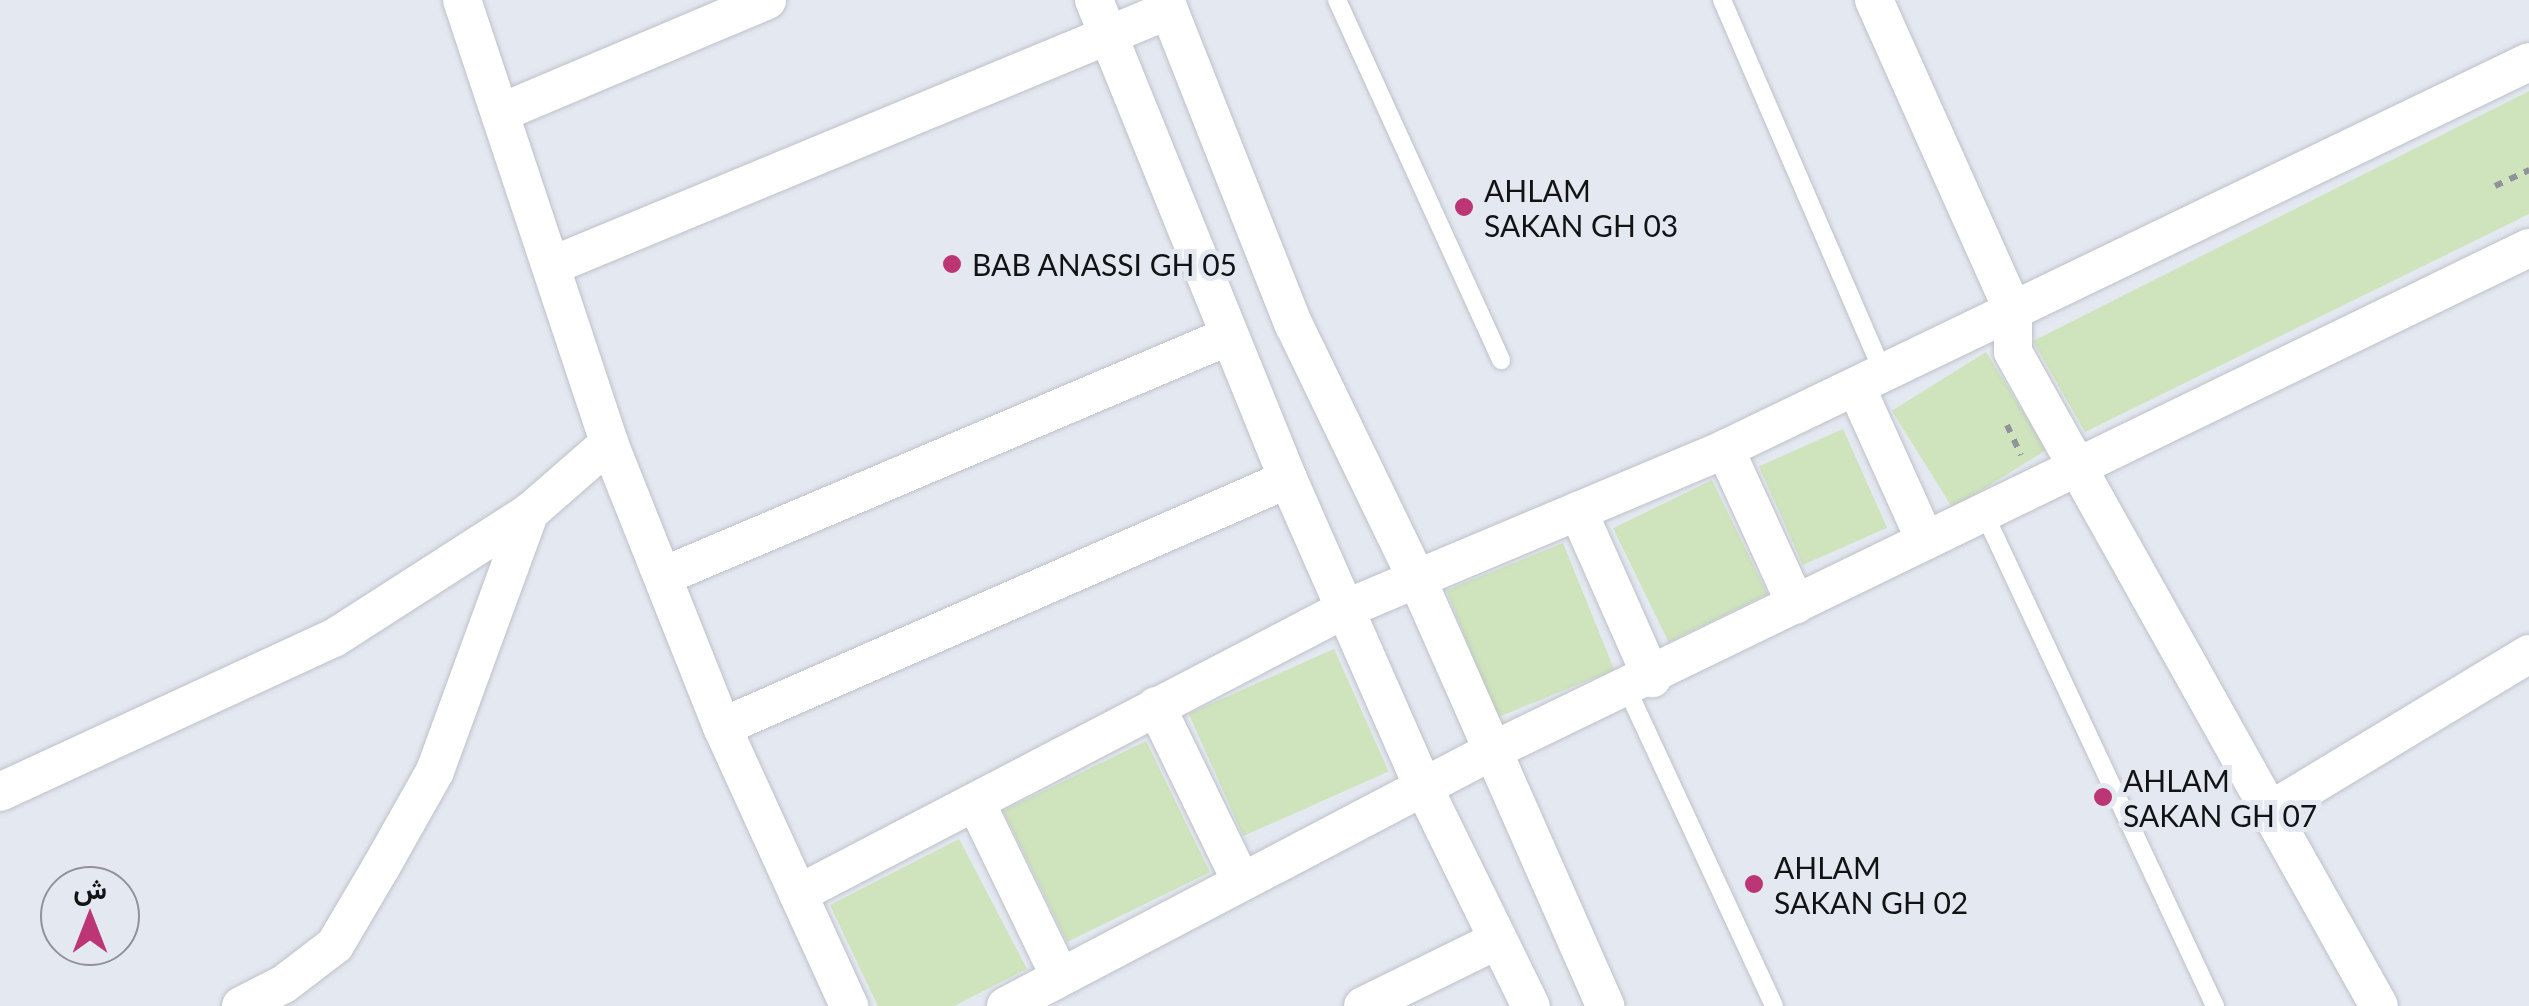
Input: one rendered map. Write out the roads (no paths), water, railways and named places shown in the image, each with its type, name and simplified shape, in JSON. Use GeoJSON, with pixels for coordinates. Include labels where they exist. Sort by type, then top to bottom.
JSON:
{"type":"FeatureCollection","features":[{"type":"Feature","properties":{"kind":"street"},"geometry":{"type":"LineString","coordinates":[[462,0],[609,443],[666,575],[722,727],[849,1006]]}},
{"type":"Feature","properties":{"kind":"street"},"geometry":{"type":"LineString","coordinates":[[500,113],[767,0]]}},
{"type":"Feature","properties":{"kind":"street"},"geometry":{"type":"LineString","coordinates":[[1094,0],[1288,479],[1423,786],[1531,1006]]}},
{"type":"Feature","properties":{"kind":"street"},"geometry":{"type":"LineString","coordinates":[[1878,2],[2013,311],[2013,352],[2079,462],[2268,812],[2379,1006]]}},
{"type":"Feature","properties":{"kind":"street"},"geometry":{"type":"LineString","coordinates":[[551,266],[1108,36],[1167,5],[1294,325],[1417,579],[1490,752],[1606,1006]]}},
{"type":"Feature","properties":{"kind":"street"},"geometry":{"type":"LineString","coordinates":[[798,894],[977,805],[1156,706],[1345,609],[1726,448],[2529,62]]}},
{"type":"Feature","properties":{"kind":"street"},"geometry":{"type":"LineString","coordinates":[[1006,1006],[1490,752],[1639,683],[2079,462],[2529,248]]}},
{"type":"Feature","properties":{"kind":"street"},"geometry":{"type":"LineString","coordinates":[[666,575],[1229,336]]}},
{"type":"Feature","properties":{"kind":"street"},"geometry":{"type":"LineString","coordinates":[[1870,381],[1925,540]]}},
{"type":"Feature","properties":{"kind":"street"},"geometry":{"type":"LineString","coordinates":[[0,792],[128,738],[334,638],[530,512],[609,443]]}},
{"type":"Feature","properties":{"kind":"street"},"geometry":{"type":"LineString","coordinates":[[1726,448],[1796,605]]}},
{"type":"Feature","properties":{"kind":"street"},"geometry":{"type":"LineString","coordinates":[[722,727],[1288,479]]}},
{"type":"Feature","properties":{"kind":"street"},"geometry":{"type":"LineString","coordinates":[[1578,511],[1639,683]]}},
{"type":"Feature","properties":{"kind":"street"},"geometry":{"type":"LineString","coordinates":[[241,1006],[284,984],[335,945],[381,867],[435,770],[530,512]]}},
{"type":"Feature","properties":{"kind":"street"},"geometry":{"type":"LineString","coordinates":[[2268,812],[2529,654]]}},
{"type":"Feature","properties":{"kind":"street"},"geometry":{"type":"LineString","coordinates":[[1156,706],[1241,881]]}},
{"type":"Feature","properties":{"kind":"street"},"geometry":{"type":"LineString","coordinates":[[977,805],[1060,977]]}},
{"type":"Feature","properties":{"kind":"street"},"geometry":{"type":"LineString","coordinates":[[1363,1006],[1498,940]]}},
{"type":"Feature","properties":{"kind":"lane"},"geometry":{"type":"LineString","coordinates":[[1336,0],[1501,360]]}},
{"type":"Feature","properties":{"kind":"lane"},"geometry":{"type":"LineString","coordinates":[[1722,0],[1870,381]]}},
{"type":"Feature","properties":{"kind":"lane"},"geometry":{"type":"LineString","coordinates":[[1983,510],[2215,1006]]}},
{"type":"Feature","properties":{"kind":"lane"},"geometry":{"type":"LineString","coordinates":[[1639,683],[1774,1006]]}},
{"type":"Feature","properties":{"kind":"place","name":"AHLAM SAKAN GH 03"},"geometry":{"type":"Point","coordinates":[1464,207]}},
{"type":"Feature","properties":{"kind":"place","name":"BAB ANASSI GH 05"},"geometry":{"type":"Point","coordinates":[952,264]}},
{"type":"Feature","properties":{"kind":"place","name":"AHLAM SAKAN GH 07"},"geometry":{"type":"Point","coordinates":[2103,797]}},
{"type":"Feature","properties":{"kind":"place","name":"AHLAM SAKAN GH 02"},"geometry":{"type":"Point","coordinates":[1754,884]}}]}
